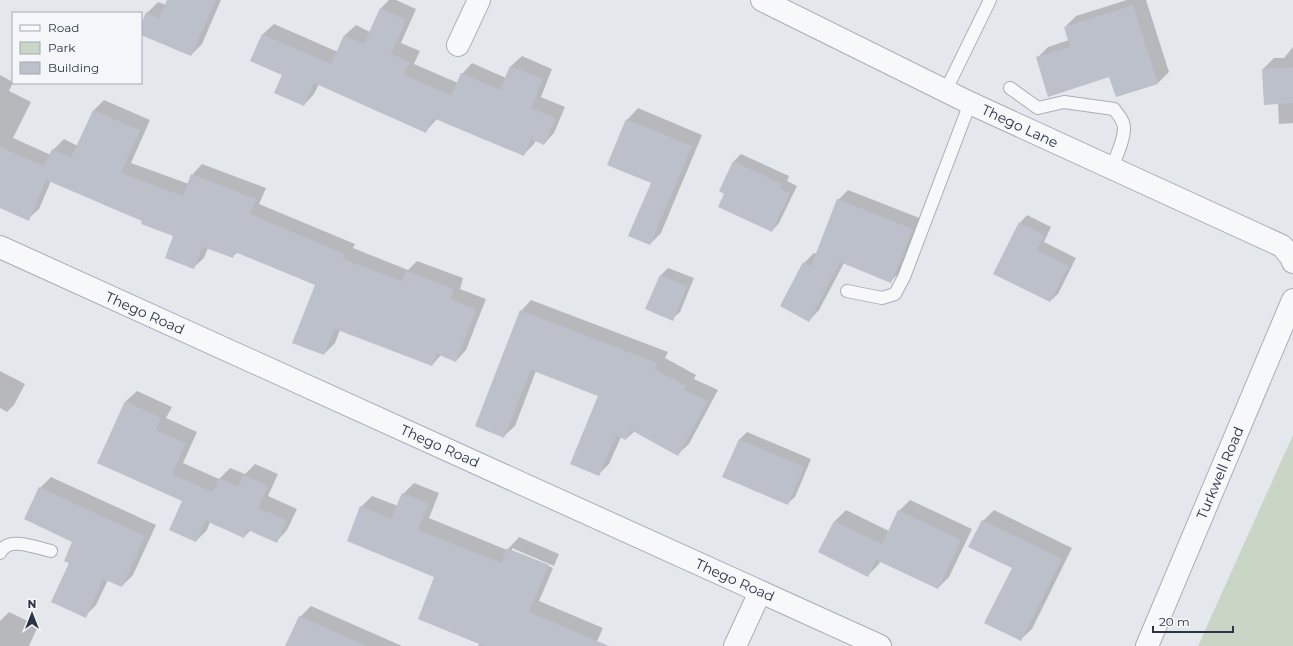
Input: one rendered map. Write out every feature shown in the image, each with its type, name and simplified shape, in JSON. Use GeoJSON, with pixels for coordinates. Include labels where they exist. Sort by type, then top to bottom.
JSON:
{"type":"FeatureCollection","features":[{"type":"Feature","properties":{"kind":"street"},"geometry":{"type":"LineString","coordinates":[[458,45],[479,0]]}},
{"type":"Feature","properties":{"kind":"street","name":"Thego Lane"},"geometry":{"type":"LineString","coordinates":[[762,0],[970,103],[1112,168],[1287,254]]}},
{"type":"Feature","properties":{"kind":"street","name":"Thego Road"},"geometry":{"type":"LineString","coordinates":[[0,247],[880,646]]}},
{"type":"Feature","properties":{"kind":"street","name":"Turkwell Road"},"geometry":{"type":"LineString","coordinates":[[1147,646],[1293,300]]}},
{"type":"Feature","properties":{"kind":"street"},"geometry":{"type":"LineString","coordinates":[[735,646],[760,592]]}},
{"type":"Feature","properties":{"kind":"lane"},"geometry":{"type":"LineString","coordinates":[[946,90],[990,0]]}},
{"type":"Feature","properties":{"kind":"lane"},"geometry":{"type":"LineString","coordinates":[[1010,88],[1038,108],[1064,102],[1114,109],[1121,117],[1124,128],[1112,168]]}},
{"type":"Feature","properties":{"kind":"lane"},"geometry":{"type":"LineString","coordinates":[[848,291],[882,298],[895,294],[904,276],[970,103]]}},
{"type":"Feature","properties":{"kind":"lane"},"geometry":{"type":"LineString","coordinates":[[0,554],[2,550],[10,544],[20,544],[51,551]]}},
{"type":"Feature","properties":{"kind":"green space"},"geometry":{"type":"Polygon","coordinates":[[[1293,435],[1293,646],[1198,646],[1293,435]]]}},
{"type":"Feature","properties":{"kind":"building"},"geometry":{"type":"Polygon","coordinates":[[[167,0],[216,0],[191,56],[142,35],[142,22],[146,12],[159,18],[167,0]]]}},
{"type":"Feature","properties":{"kind":"building"},"geometry":{"type":"Polygon","coordinates":[[[1133,5],[1158,84],[1116,97],[1109,77],[1048,97],[1036,57],[1070,47],[1064,27],[1133,5]]]}},
{"type":"Feature","properties":{"kind":"building"},"geometry":{"type":"Polygon","coordinates":[[[380,8],[406,20],[391,54],[410,62],[404,75],[451,95],[461,73],[500,90],[510,66],[543,79],[531,108],[556,118],[544,145],[531,139],[524,156],[433,118],[426,133],[314,83],[304,106],[274,93],[282,75],[250,61],[262,34],[331,64],[344,35],[364,44],[380,8]]]}},
{"type":"Feature","properties":{"kind":"building"},"geometry":{"type":"Polygon","coordinates":[[[1293,67],[1293,103],[1264,105],[1262,69],[1293,67]]]}},
{"type":"Feature","properties":{"kind":"building"},"geometry":{"type":"Polygon","coordinates":[[[93,110],[140,130],[121,173],[183,196],[191,174],[256,199],[250,214],[345,254],[343,259],[402,281],[406,271],[454,289],[450,299],[476,310],[456,362],[437,354],[432,366],[335,329],[324,355],[292,343],[315,285],[235,252],[233,258],[203,247],[194,269],[165,258],[173,236],[141,224],[142,221],[46,180],[29,221],[0,208],[0,147],[44,166],[52,149],[71,158],[93,110]]]}},
{"type":"Feature","properties":{"kind":"building"},"geometry":{"type":"Polygon","coordinates":[[[626,119],[692,146],[650,245],[628,236],[651,183],[607,165],[626,119]]]}},
{"type":"Feature","properties":{"kind":"building"},"geometry":{"type":"Polygon","coordinates":[[[733,161],[782,184],[780,188],[790,193],[772,232],[718,207],[724,194],[719,191],[733,161]]]}},
{"type":"Feature","properties":{"kind":"building"},"geometry":{"type":"Polygon","coordinates":[[[837,199],[913,229],[891,283],[840,262],[809,322],[780,306],[803,262],[811,266],[837,199]]]}},
{"type":"Feature","properties":{"kind":"building"},"geometry":{"type":"Polygon","coordinates":[[[1019,222],[1044,235],[1037,250],[1069,266],[1050,302],[993,274],[1019,222]]]}},
{"type":"Feature","properties":{"kind":"building"},"geometry":{"type":"Polygon","coordinates":[[[660,275],[687,286],[673,321],[645,309],[660,275]]]}},
{"type":"Feature","properties":{"kind":"building"},"geometry":{"type":"Polygon","coordinates":[[[520,310],[657,363],[655,369],[686,386],[684,390],[708,401],[678,456],[631,430],[626,440],[616,436],[599,476],[570,464],[598,396],[531,370],[504,438],[475,426],[520,310]]]}},
{"type":"Feature","properties":{"kind":"building"},"geometry":{"type":"Polygon","coordinates":[[[125,401],[161,418],[156,430],[186,443],[172,474],[212,492],[219,478],[238,487],[243,475],[268,486],[258,508],[287,520],[277,543],[248,530],[244,538],[206,521],[196,542],[169,530],[182,501],[97,463],[125,401]]]}},
{"type":"Feature","properties":{"kind":"building"},"geometry":{"type":"Polygon","coordinates":[[[739,439],[804,467],[788,505],[722,477],[739,439]]]}},
{"type":"Feature","properties":{"kind":"building"},"geometry":{"type":"Polygon","coordinates":[[[39,487],[145,536],[122,587],[103,579],[86,618],[51,602],[69,563],[64,561],[72,542],[24,519],[39,487]]]}},
{"type":"Feature","properties":{"kind":"building"},"geometry":{"type":"Polygon","coordinates":[[[402,493],[429,504],[418,530],[501,563],[507,548],[549,565],[529,612],[609,646],[484,646],[418,619],[434,577],[347,541],[360,506],[391,519],[402,493]]]}},
{"type":"Feature","properties":{"kind":"building"},"geometry":{"type":"Polygon","coordinates":[[[898,510],[961,540],[938,589],[876,560],[868,577],[818,552],[834,521],[882,544],[898,510]]]}},
{"type":"Feature","properties":{"kind":"building"},"geometry":{"type":"Polygon","coordinates":[[[982,520],[1062,559],[1021,641],[984,623],[1012,568],[968,547],[982,520]]]}},
{"type":"Feature","properties":{"kind":"building"},"geometry":{"type":"Polygon","coordinates":[[[299,616],[367,646],[285,646],[299,616]]]}}]}
